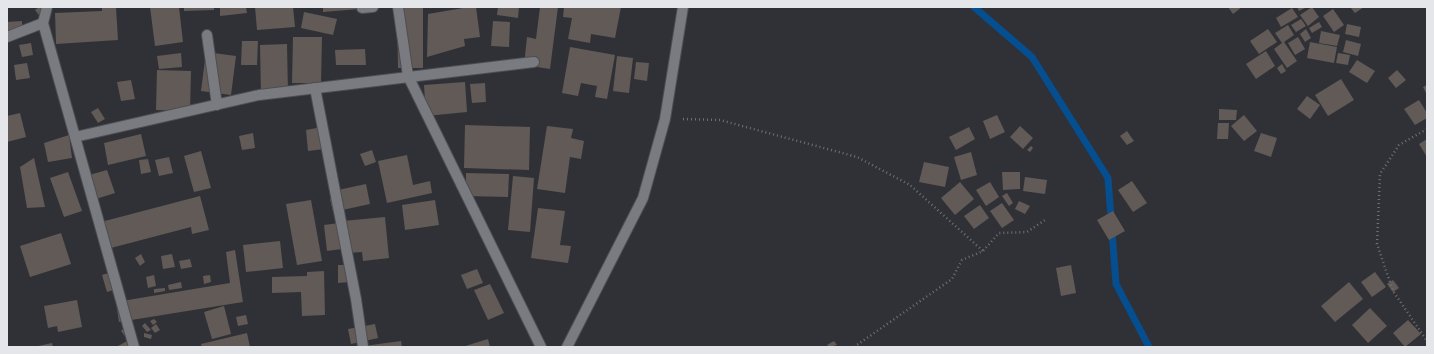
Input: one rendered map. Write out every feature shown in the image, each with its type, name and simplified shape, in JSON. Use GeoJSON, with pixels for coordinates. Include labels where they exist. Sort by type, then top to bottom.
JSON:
{"type":"FeatureCollection","features":[{"type":"Feature","properties":{"kind":"street"},"geometry":{"type":"LineString","coordinates":[[47,7],[43,23],[134,347]]}},
{"type":"Feature","properties":{"kind":"street"},"geometry":{"type":"LineString","coordinates":[[362,8],[373,7]]}},
{"type":"Feature","properties":{"kind":"street"},"geometry":{"type":"LineString","coordinates":[[398,7],[408,76],[541,347]]}},
{"type":"Feature","properties":{"kind":"street"},"geometry":{"type":"LineString","coordinates":[[567,347],[643,198],[665,119],[683,7]]}},
{"type":"Feature","properties":{"kind":"street"},"geometry":{"type":"LineString","coordinates":[[7,37],[43,23]]}},
{"type":"Feature","properties":{"kind":"street"},"geometry":{"type":"LineString","coordinates":[[207,35],[217,105]]}},
{"type":"Feature","properties":{"kind":"street"},"geometry":{"type":"LineString","coordinates":[[75,137],[259,95],[534,62]]}},
{"type":"Feature","properties":{"kind":"street"},"geometry":{"type":"LineString","coordinates":[[315,88],[356,299],[363,347]]}},
{"type":"Feature","properties":{"kind":"path"},"geometry":{"type":"LineString","coordinates":[[665,119],[720,120],[857,157],[910,185],[983,252]]}},
{"type":"Feature","properties":{"kind":"path"},"geometry":{"type":"LineString","coordinates":[[1427,129],[1399,145],[1380,174],[1377,244],[1393,291],[1427,341]]}},
{"type":"Feature","properties":{"kind":"path"},"geometry":{"type":"LineString","coordinates":[[854,347],[952,279],[962,260],[983,252],[999,233],[1027,232],[1045,220]]}},
{"type":"Feature","properties":{"kind":"building"},"geometry":{"type":"Polygon","coordinates":[[[39,7],[48,7],[52,11],[42,19],[35,10],[39,7]]]}},
{"type":"Feature","properties":{"kind":"building"},"geometry":{"type":"Polygon","coordinates":[[[102,7],[116,7],[118,40],[56,44],[55,13],[102,11],[102,7]]]}},
{"type":"Feature","properties":{"kind":"building"},"geometry":{"type":"Polygon","coordinates":[[[150,7],[179,7],[183,42],[155,46],[150,7]]]}},
{"type":"Feature","properties":{"kind":"building"},"geometry":{"type":"Polygon","coordinates":[[[184,7],[214,7],[214,10],[184,11],[184,7]]]}},
{"type":"Feature","properties":{"kind":"building"},"geometry":{"type":"Polygon","coordinates":[[[220,7],[246,7],[247,13],[220,16],[220,7]]]}},
{"type":"Feature","properties":{"kind":"building"},"geometry":{"type":"Polygon","coordinates":[[[255,7],[293,7],[295,27],[257,30],[255,7]]]}},
{"type":"Feature","properties":{"kind":"building"},"geometry":{"type":"Polygon","coordinates":[[[323,7],[359,7],[360,9],[323,12],[323,7]]]}},
{"type":"Feature","properties":{"kind":"building"},"geometry":{"type":"Polygon","coordinates":[[[397,7],[423,7],[423,68],[398,68],[397,7]]]}},
{"type":"Feature","properties":{"kind":"building"},"geometry":{"type":"Polygon","coordinates":[[[476,7],[480,37],[464,39],[465,46],[427,57],[428,14],[476,7]]]}},
{"type":"Feature","properties":{"kind":"building"},"geometry":{"type":"Polygon","coordinates":[[[498,7],[519,7],[518,18],[497,15],[498,7]]]}},
{"type":"Feature","properties":{"kind":"building"},"geometry":{"type":"Polygon","coordinates":[[[540,7],[558,7],[550,69],[524,65],[527,37],[536,39],[540,7]]]}},
{"type":"Feature","properties":{"kind":"building"},"geometry":{"type":"Polygon","coordinates":[[[564,7],[621,7],[615,38],[591,34],[590,43],[568,39],[572,18],[563,17],[564,7]]]}},
{"type":"Feature","properties":{"kind":"building"},"geometry":{"type":"Polygon","coordinates":[[[1228,7],[1242,7],[1233,14],[1228,7]]]}},
{"type":"Feature","properties":{"kind":"building"},"geometry":{"type":"Polygon","coordinates":[[[1297,7],[1307,7],[1299,11],[1297,7]]]}},
{"type":"Feature","properties":{"kind":"building"},"geometry":{"type":"Polygon","coordinates":[[[1312,7],[1319,17],[1308,26],[1300,15],[1312,7]]]}},
{"type":"Feature","properties":{"kind":"building"},"geometry":{"type":"Polygon","coordinates":[[[1350,7],[1364,7],[1355,13],[1350,7]]]}},
{"type":"Feature","properties":{"kind":"building"},"geometry":{"type":"Polygon","coordinates":[[[1292,8],[1298,17],[1281,27],[1276,18],[1292,8]]]}},
{"type":"Feature","properties":{"kind":"building"},"geometry":{"type":"Polygon","coordinates":[[[1333,9],[1344,25],[1334,32],[1323,16],[1333,9]]]}},
{"type":"Feature","properties":{"kind":"building"},"geometry":{"type":"Polygon","coordinates":[[[304,12],[337,19],[333,35],[301,28],[304,12]]]}},
{"type":"Feature","properties":{"kind":"building"},"geometry":{"type":"Polygon","coordinates":[[[1301,19],[1306,26],[1296,32],[1291,25],[1301,19]]]}},
{"type":"Feature","properties":{"kind":"building"},"geometry":{"type":"Polygon","coordinates":[[[22,21],[22,27],[7,32],[7,22],[22,21]]]}},
{"type":"Feature","properties":{"kind":"building"},"geometry":{"type":"Polygon","coordinates":[[[493,21],[510,22],[509,47],[491,46],[493,21]]]}},
{"type":"Feature","properties":{"kind":"building"},"geometry":{"type":"Polygon","coordinates":[[[1319,22],[1322,27],[1312,33],[1309,28],[1319,22]]]}},
{"type":"Feature","properties":{"kind":"building"},"geometry":{"type":"Polygon","coordinates":[[[1347,24],[1361,27],[1359,37],[1345,34],[1347,24]]]}},
{"type":"Feature","properties":{"kind":"building"},"geometry":{"type":"Polygon","coordinates":[[[1288,25],[1294,35],[1284,42],[1297,61],[1287,68],[1274,49],[1282,43],[1275,33],[1288,25]]]}},
{"type":"Feature","properties":{"kind":"building"},"geometry":{"type":"Polygon","coordinates":[[[1268,29],[1277,42],[1259,54],[1250,41],[1268,29]]]}},
{"type":"Feature","properties":{"kind":"building"},"geometry":{"type":"Polygon","coordinates":[[[1306,29],[1311,38],[1305,42],[1300,34],[1306,29]]]}},
{"type":"Feature","properties":{"kind":"building"},"geometry":{"type":"Polygon","coordinates":[[[1321,31],[1340,35],[1337,46],[1319,43],[1321,31]]]}},
{"type":"Feature","properties":{"kind":"building"},"geometry":{"type":"Polygon","coordinates":[[[293,37],[322,37],[321,83],[292,83],[293,37]]]}},
{"type":"Feature","properties":{"kind":"building"},"geometry":{"type":"Polygon","coordinates":[[[1298,37],[1305,49],[1295,55],[1288,43],[1298,37]]]}},
{"type":"Feature","properties":{"kind":"building"},"geometry":{"type":"Polygon","coordinates":[[[1346,40],[1361,44],[1358,56],[1343,52],[1346,40]]]}},
{"type":"Feature","properties":{"kind":"building"},"geometry":{"type":"Polygon","coordinates":[[[242,41],[258,41],[257,65],[241,65],[242,41]]]}},
{"type":"Feature","properties":{"kind":"building"},"geometry":{"type":"Polygon","coordinates":[[[1310,42],[1337,47],[1334,63],[1307,58],[1310,42]]]}},
{"type":"Feature","properties":{"kind":"building"},"geometry":{"type":"Polygon","coordinates":[[[31,43],[33,55],[22,57],[19,45],[31,43]]]}},
{"type":"Feature","properties":{"kind":"building"},"geometry":{"type":"Polygon","coordinates":[[[287,44],[288,94],[261,94],[260,45],[287,44]]]}},
{"type":"Feature","properties":{"kind":"building"},"geometry":{"type":"Polygon","coordinates":[[[570,47],[615,55],[607,99],[595,97],[597,86],[581,83],[578,96],[562,93],[570,47]]]}},
{"type":"Feature","properties":{"kind":"building"},"geometry":{"type":"Polygon","coordinates":[[[365,49],[366,65],[336,65],[335,50],[365,49]]]}},
{"type":"Feature","properties":{"kind":"building"},"geometry":{"type":"Polygon","coordinates":[[[1266,51],[1275,66],[1256,79],[1246,64],[1266,51]]]}},
{"type":"Feature","properties":{"kind":"building"},"geometry":{"type":"Polygon","coordinates":[[[206,52],[236,56],[231,95],[201,91],[206,52]]]}},
{"type":"Feature","properties":{"kind":"building"},"geometry":{"type":"Polygon","coordinates":[[[181,53],[182,67],[159,69],[157,56],[181,53]]]}},
{"type":"Feature","properties":{"kind":"building"},"geometry":{"type":"Polygon","coordinates":[[[1338,53],[1350,55],[1348,65],[1336,63],[1338,53]]]}},
{"type":"Feature","properties":{"kind":"building"},"geometry":{"type":"Polygon","coordinates":[[[617,56],[633,58],[629,93],[613,91],[617,56]]]}},
{"type":"Feature","properties":{"kind":"building"},"geometry":{"type":"Polygon","coordinates":[[[1357,60],[1375,71],[1367,83],[1349,72],[1357,60]]]}},
{"type":"Feature","properties":{"kind":"building"},"geometry":{"type":"Polygon","coordinates":[[[636,62],[649,63],[647,81],[634,79],[636,62]]]}},
{"type":"Feature","properties":{"kind":"building"},"geometry":{"type":"Polygon","coordinates":[[[27,63],[30,78],[16,80],[14,65],[27,63]]]}},
{"type":"Feature","properties":{"kind":"building"},"geometry":{"type":"Polygon","coordinates":[[[1282,64],[1286,71],[1281,74],[1277,68],[1282,64]]]}},
{"type":"Feature","properties":{"kind":"building"},"geometry":{"type":"Polygon","coordinates":[[[157,70],[191,71],[190,111],[156,110],[157,70]]]}},
{"type":"Feature","properties":{"kind":"building"},"geometry":{"type":"Polygon","coordinates":[[[1397,70],[1406,80],[1396,88],[1388,78],[1397,70]]]}},
{"type":"Feature","properties":{"kind":"building"},"geometry":{"type":"Polygon","coordinates":[[[1341,79],[1354,100],[1328,116],[1315,95],[1341,79]]]}},
{"type":"Feature","properties":{"kind":"building"},"geometry":{"type":"Polygon","coordinates":[[[131,80],[135,99],[121,101],[117,82],[131,80]]]}},
{"type":"Feature","properties":{"kind":"building"},"geometry":{"type":"Polygon","coordinates":[[[465,82],[467,112],[426,116],[424,85],[465,82]]]}},
{"type":"Feature","properties":{"kind":"building"},"geometry":{"type":"Polygon","coordinates":[[[485,83],[486,102],[472,103],[470,84],[485,83]]]}},
{"type":"Feature","properties":{"kind":"building"},"geometry":{"type":"Polygon","coordinates":[[[1427,85],[1427,95],[1423,87],[1427,85]]]}},
{"type":"Feature","properties":{"kind":"building"},"geometry":{"type":"Polygon","coordinates":[[[1307,96],[1320,105],[1310,119],[1297,109],[1307,96]]]}},
{"type":"Feature","properties":{"kind":"building"},"geometry":{"type":"Polygon","coordinates":[[[1419,100],[1427,113],[1427,118],[1415,125],[1404,109],[1419,100]]]}},
{"type":"Feature","properties":{"kind":"building"},"geometry":{"type":"Polygon","coordinates":[[[98,108],[105,119],[98,123],[91,112],[98,108]]]}},
{"type":"Feature","properties":{"kind":"building"},"geometry":{"type":"Polygon","coordinates":[[[1219,109],[1237,110],[1236,120],[1219,120],[1219,109]]]}},
{"type":"Feature","properties":{"kind":"building"},"geometry":{"type":"Polygon","coordinates":[[[20,113],[26,137],[7,142],[7,116],[20,113]]]}},
{"type":"Feature","properties":{"kind":"building"},"geometry":{"type":"Polygon","coordinates":[[[997,115],[1005,132],[990,139],[983,121],[997,115]]]}},
{"type":"Feature","properties":{"kind":"building"},"geometry":{"type":"Polygon","coordinates":[[[1244,115],[1257,131],[1244,141],[1231,126],[1244,115]]]}},
{"type":"Feature","properties":{"kind":"building"},"geometry":{"type":"Polygon","coordinates":[[[1218,123],[1229,123],[1228,139],[1217,139],[1218,123]]]}},
{"type":"Feature","properties":{"kind":"building"},"geometry":{"type":"Polygon","coordinates":[[[465,125],[530,127],[529,170],[464,168],[465,125]]]}},
{"type":"Feature","properties":{"kind":"building"},"geometry":{"type":"Polygon","coordinates":[[[547,126],[573,129],[571,138],[584,141],[581,159],[570,157],[565,193],[537,189],[547,126]]]}},
{"type":"Feature","properties":{"kind":"building"},"geometry":{"type":"Polygon","coordinates":[[[1020,126],[1033,138],[1023,149],[1010,137],[1020,126]]]}},
{"type":"Feature","properties":{"kind":"building"},"geometry":{"type":"Polygon","coordinates":[[[322,127],[325,149],[308,151],[306,130],[322,127]]]}},
{"type":"Feature","properties":{"kind":"building"},"geometry":{"type":"Polygon","coordinates":[[[969,127],[975,139],[956,150],[949,137],[969,127]]]}},
{"type":"Feature","properties":{"kind":"building"},"geometry":{"type":"Polygon","coordinates":[[[1127,131],[1134,141],[1127,145],[1120,136],[1127,131]]]}},
{"type":"Feature","properties":{"kind":"building"},"geometry":{"type":"Polygon","coordinates":[[[253,133],[255,148],[242,150],[239,136],[253,133]]]}},
{"type":"Feature","properties":{"kind":"building"},"geometry":{"type":"Polygon","coordinates":[[[1261,133],[1277,138],[1271,157],[1254,151],[1261,133]]]}},
{"type":"Feature","properties":{"kind":"building"},"geometry":{"type":"Polygon","coordinates":[[[141,134],[146,156],[108,165],[104,143],[141,134]]]}},
{"type":"Feature","properties":{"kind":"building"},"geometry":{"type":"Polygon","coordinates":[[[69,135],[72,158],[48,162],[44,143],[69,135]]]}},
{"type":"Feature","properties":{"kind":"building"},"geometry":{"type":"Polygon","coordinates":[[[1427,139],[1427,157],[1419,144],[1427,139]]]}},
{"type":"Feature","properties":{"kind":"building"},"geometry":{"type":"Polygon","coordinates":[[[1031,146],[1033,148],[1030,152],[1027,150],[1031,146]]]}},
{"type":"Feature","properties":{"kind":"building"},"geometry":{"type":"Polygon","coordinates":[[[372,150],[376,162],[365,166],[360,154],[372,150]]]}},
{"type":"Feature","properties":{"kind":"building"},"geometry":{"type":"Polygon","coordinates":[[[201,151],[211,188],[194,192],[184,156],[201,151]]]}},
{"type":"Feature","properties":{"kind":"building"},"geometry":{"type":"Polygon","coordinates":[[[971,152],[977,175],[961,180],[954,157],[971,152]]]}},
{"type":"Feature","properties":{"kind":"building"},"geometry":{"type":"Polygon","coordinates":[[[407,155],[413,185],[430,181],[432,193],[387,203],[378,161],[407,155]]]}},
{"type":"Feature","properties":{"kind":"building"},"geometry":{"type":"Polygon","coordinates":[[[169,157],[173,173],[159,176],[155,160],[169,157]]]}},
{"type":"Feature","properties":{"kind":"building"},"geometry":{"type":"Polygon","coordinates":[[[34,158],[45,207],[27,208],[20,167],[34,158]]]}},
{"type":"Feature","properties":{"kind":"building"},"geometry":{"type":"Polygon","coordinates":[[[148,159],[151,172],[141,174],[139,160],[148,159]]]}},
{"type":"Feature","properties":{"kind":"building"},"geometry":{"type":"Polygon","coordinates":[[[924,162],[949,167],[945,187],[919,182],[924,162]]]}},
{"type":"Feature","properties":{"kind":"building"},"geometry":{"type":"Polygon","coordinates":[[[107,170],[115,193],[96,199],[89,175],[107,170]]]}},
{"type":"Feature","properties":{"kind":"building"},"geometry":{"type":"Polygon","coordinates":[[[68,172],[82,211],[64,217],[50,178],[68,172]]]}},
{"type":"Feature","properties":{"kind":"building"},"geometry":{"type":"Polygon","coordinates":[[[1002,172],[1020,172],[1020,189],[1003,190],[1002,172]]]}},
{"type":"Feature","properties":{"kind":"building"},"geometry":{"type":"Polygon","coordinates":[[[466,173],[509,174],[508,197],[466,196],[466,173]]]}},
{"type":"Feature","properties":{"kind":"building"},"geometry":{"type":"Polygon","coordinates":[[[513,176],[534,178],[530,232],[508,230],[513,176]]]}},
{"type":"Feature","properties":{"kind":"building"},"geometry":{"type":"Polygon","coordinates":[[[1025,177],[1047,180],[1045,194],[1023,191],[1025,177]]]}},
{"type":"Feature","properties":{"kind":"building"},"geometry":{"type":"Polygon","coordinates":[[[1132,181],[1147,203],[1133,212],[1118,190],[1132,181]]]}},
{"type":"Feature","properties":{"kind":"building"},"geometry":{"type":"Polygon","coordinates":[[[960,182],[974,199],[955,215],[941,198],[960,182]]]}},
{"type":"Feature","properties":{"kind":"building"},"geometry":{"type":"Polygon","coordinates":[[[990,182],[999,197],[986,206],[976,190],[990,182]]]}},
{"type":"Feature","properties":{"kind":"building"},"geometry":{"type":"Polygon","coordinates":[[[366,184],[370,204],[333,212],[330,199],[340,197],[338,190],[366,184]]]}},
{"type":"Feature","properties":{"kind":"building"},"geometry":{"type":"Polygon","coordinates":[[[1007,193],[1013,203],[1009,206],[1002,196],[1007,193]]]}},
{"type":"Feature","properties":{"kind":"building"},"geometry":{"type":"Polygon","coordinates":[[[200,196],[209,230],[192,234],[191,227],[107,249],[101,222],[200,196]]]}},
{"type":"Feature","properties":{"kind":"building"},"geometry":{"type":"Polygon","coordinates":[[[311,200],[322,261],[297,265],[286,204],[311,200]]]}},
{"type":"Feature","properties":{"kind":"building"},"geometry":{"type":"Polygon","coordinates":[[[435,200],[439,225],[405,230],[402,205],[435,200]]]}},
{"type":"Feature","properties":{"kind":"building"},"geometry":{"type":"Polygon","coordinates":[[[1019,201],[1030,206],[1025,214],[1015,209],[1019,201]]]}},
{"type":"Feature","properties":{"kind":"building"},"geometry":{"type":"Polygon","coordinates":[[[1002,203],[1014,220],[1002,228],[990,211],[1002,203]]]}},
{"type":"Feature","properties":{"kind":"building"},"geometry":{"type":"Polygon","coordinates":[[[980,205],[989,218],[974,229],[964,216],[980,205]]]}},
{"type":"Feature","properties":{"kind":"building"},"geometry":{"type":"Polygon","coordinates":[[[538,208],[565,211],[560,245],[571,246],[568,263],[531,258],[538,208]]]}},
{"type":"Feature","properties":{"kind":"building"},"geometry":{"type":"Polygon","coordinates":[[[1113,211],[1125,231],[1109,240],[1097,220],[1113,211]]]}},
{"type":"Feature","properties":{"kind":"building"},"geometry":{"type":"Polygon","coordinates":[[[385,217],[389,258],[363,261],[362,252],[347,253],[343,221],[385,217]]]}},
{"type":"Feature","properties":{"kind":"building"},"geometry":{"type":"Polygon","coordinates":[[[339,223],[342,249],[327,251],[324,225],[339,223]]]}},
{"type":"Feature","properties":{"kind":"building"},"geometry":{"type":"Polygon","coordinates":[[[61,233],[71,264],[30,277],[20,246],[61,233]]]}},
{"type":"Feature","properties":{"kind":"building"},"geometry":{"type":"Polygon","coordinates":[[[280,241],[283,268],[246,272],[243,245],[280,241]]]}},
{"type":"Feature","properties":{"kind":"building"},"geometry":{"type":"Polygon","coordinates":[[[235,250],[243,302],[119,322],[116,302],[230,283],[226,252],[235,250]]]}},
{"type":"Feature","properties":{"kind":"building"},"geometry":{"type":"Polygon","coordinates":[[[141,254],[145,262],[140,266],[135,258],[141,254]]]}},
{"type":"Feature","properties":{"kind":"building"},"geometry":{"type":"Polygon","coordinates":[[[172,254],[175,267],[163,269],[161,256],[172,254]]]}},
{"type":"Feature","properties":{"kind":"building"},"geometry":{"type":"Polygon","coordinates":[[[190,259],[192,267],[181,269],[179,261],[190,259]]]}},
{"type":"Feature","properties":{"kind":"building"},"geometry":{"type":"Polygon","coordinates":[[[338,265],[349,265],[349,282],[338,283],[338,265]]]}},
{"type":"Feature","properties":{"kind":"building"},"geometry":{"type":"Polygon","coordinates":[[[1071,265],[1076,293],[1061,296],[1056,268],[1071,265]]]}},
{"type":"Feature","properties":{"kind":"building"},"geometry":{"type":"Polygon","coordinates":[[[477,269],[483,283],[467,289],[461,275],[477,269]]]}},
{"type":"Feature","properties":{"kind":"building"},"geometry":{"type":"Polygon","coordinates":[[[118,270],[123,287],[107,292],[102,275],[118,270]]]}},
{"type":"Feature","properties":{"kind":"building"},"geometry":{"type":"Polygon","coordinates":[[[324,271],[325,315],[302,316],[301,292],[272,293],[272,277],[307,276],[307,272],[324,271]]]}},
{"type":"Feature","properties":{"kind":"building"},"geometry":{"type":"Polygon","coordinates":[[[1375,272],[1386,287],[1372,297],[1361,282],[1375,272]]]}},
{"type":"Feature","properties":{"kind":"building"},"geometry":{"type":"Polygon","coordinates":[[[154,275],[156,286],[148,288],[146,277],[154,275]]]}},
{"type":"Feature","properties":{"kind":"building"},"geometry":{"type":"Polygon","coordinates":[[[210,275],[211,282],[204,284],[203,276],[210,275]]]}},
{"type":"Feature","properties":{"kind":"building"},"geometry":{"type":"Polygon","coordinates":[[[1393,280],[1399,288],[1393,292],[1387,284],[1393,280]]]}},
{"type":"Feature","properties":{"kind":"building"},"geometry":{"type":"Polygon","coordinates":[[[181,282],[182,288],[169,290],[168,285],[181,282]]]}},
{"type":"Feature","properties":{"kind":"building"},"geometry":{"type":"Polygon","coordinates":[[[1349,282],[1363,299],[1335,322],[1321,306],[1349,282]]]}},
{"type":"Feature","properties":{"kind":"building"},"geometry":{"type":"Polygon","coordinates":[[[490,284],[504,313],[488,320],[474,290],[490,284]]]}},
{"type":"Feature","properties":{"kind":"building"},"geometry":{"type":"Polygon","coordinates":[[[165,288],[165,291],[154,293],[154,289],[165,288]]]}},
{"type":"Feature","properties":{"kind":"building"},"geometry":{"type":"Polygon","coordinates":[[[77,300],[82,327],[58,332],[57,326],[48,328],[44,306],[77,300]]]}},
{"type":"Feature","properties":{"kind":"building"},"geometry":{"type":"Polygon","coordinates":[[[224,306],[231,334],[212,339],[204,312],[224,306]]]}},
{"type":"Feature","properties":{"kind":"building"},"geometry":{"type":"Polygon","coordinates":[[[1370,308],[1387,326],[1368,343],[1352,325],[1370,308]]]}},
{"type":"Feature","properties":{"kind":"building"},"geometry":{"type":"Polygon","coordinates":[[[246,315],[248,324],[238,326],[236,317],[246,315]]]}},
{"type":"Feature","properties":{"kind":"building"},"geometry":{"type":"Polygon","coordinates":[[[154,319],[157,322],[153,325],[150,321],[154,319]]]}},
{"type":"Feature","properties":{"kind":"building"},"geometry":{"type":"Polygon","coordinates":[[[1408,320],[1421,334],[1405,347],[1393,333],[1408,320]]]}},
{"type":"Feature","properties":{"kind":"building"},"geometry":{"type":"Polygon","coordinates":[[[145,323],[151,330],[147,332],[142,326],[145,323]]]}},
{"type":"Feature","properties":{"kind":"building"},"geometry":{"type":"Polygon","coordinates":[[[156,324],[160,330],[155,333],[151,328],[156,324]]]}},
{"type":"Feature","properties":{"kind":"building"},"geometry":{"type":"Polygon","coordinates":[[[375,324],[378,338],[351,344],[348,329],[375,324]]]}},
{"type":"Feature","properties":{"kind":"building"},"geometry":{"type":"Polygon","coordinates":[[[126,326],[131,332],[125,336],[121,331],[126,326]]]}},
{"type":"Feature","properties":{"kind":"building"},"geometry":{"type":"Polygon","coordinates":[[[144,333],[152,335],[151,339],[144,337],[144,333]]]}},
{"type":"Feature","properties":{"kind":"building"},"geometry":{"type":"Polygon","coordinates":[[[247,333],[250,347],[202,347],[201,344],[247,333]]]}},
{"type":"Feature","properties":{"kind":"building"},"geometry":{"type":"Polygon","coordinates":[[[488,339],[490,347],[462,347],[488,339]]]}},
{"type":"Feature","properties":{"kind":"building"},"geometry":{"type":"Polygon","coordinates":[[[129,340],[133,347],[118,347],[118,346],[129,340]]]}},
{"type":"Feature","properties":{"kind":"building"},"geometry":{"type":"Polygon","coordinates":[[[401,341],[402,347],[364,347],[364,346],[401,341]]]}},
{"type":"Feature","properties":{"kind":"building"},"geometry":{"type":"Polygon","coordinates":[[[834,341],[837,345],[829,347],[827,345],[834,341]]]}},
{"type":"Feature","properties":{"kind":"building"},"geometry":{"type":"Polygon","coordinates":[[[52,343],[53,347],[38,347],[38,346],[52,343]]]}},
{"type":"Feature","properties":{"kind":"waterway"},"geometry":{"type":"LineString","coordinates":[[974,7],[1032,57],[1108,178],[1116,284],[1149,347]]}}]}
